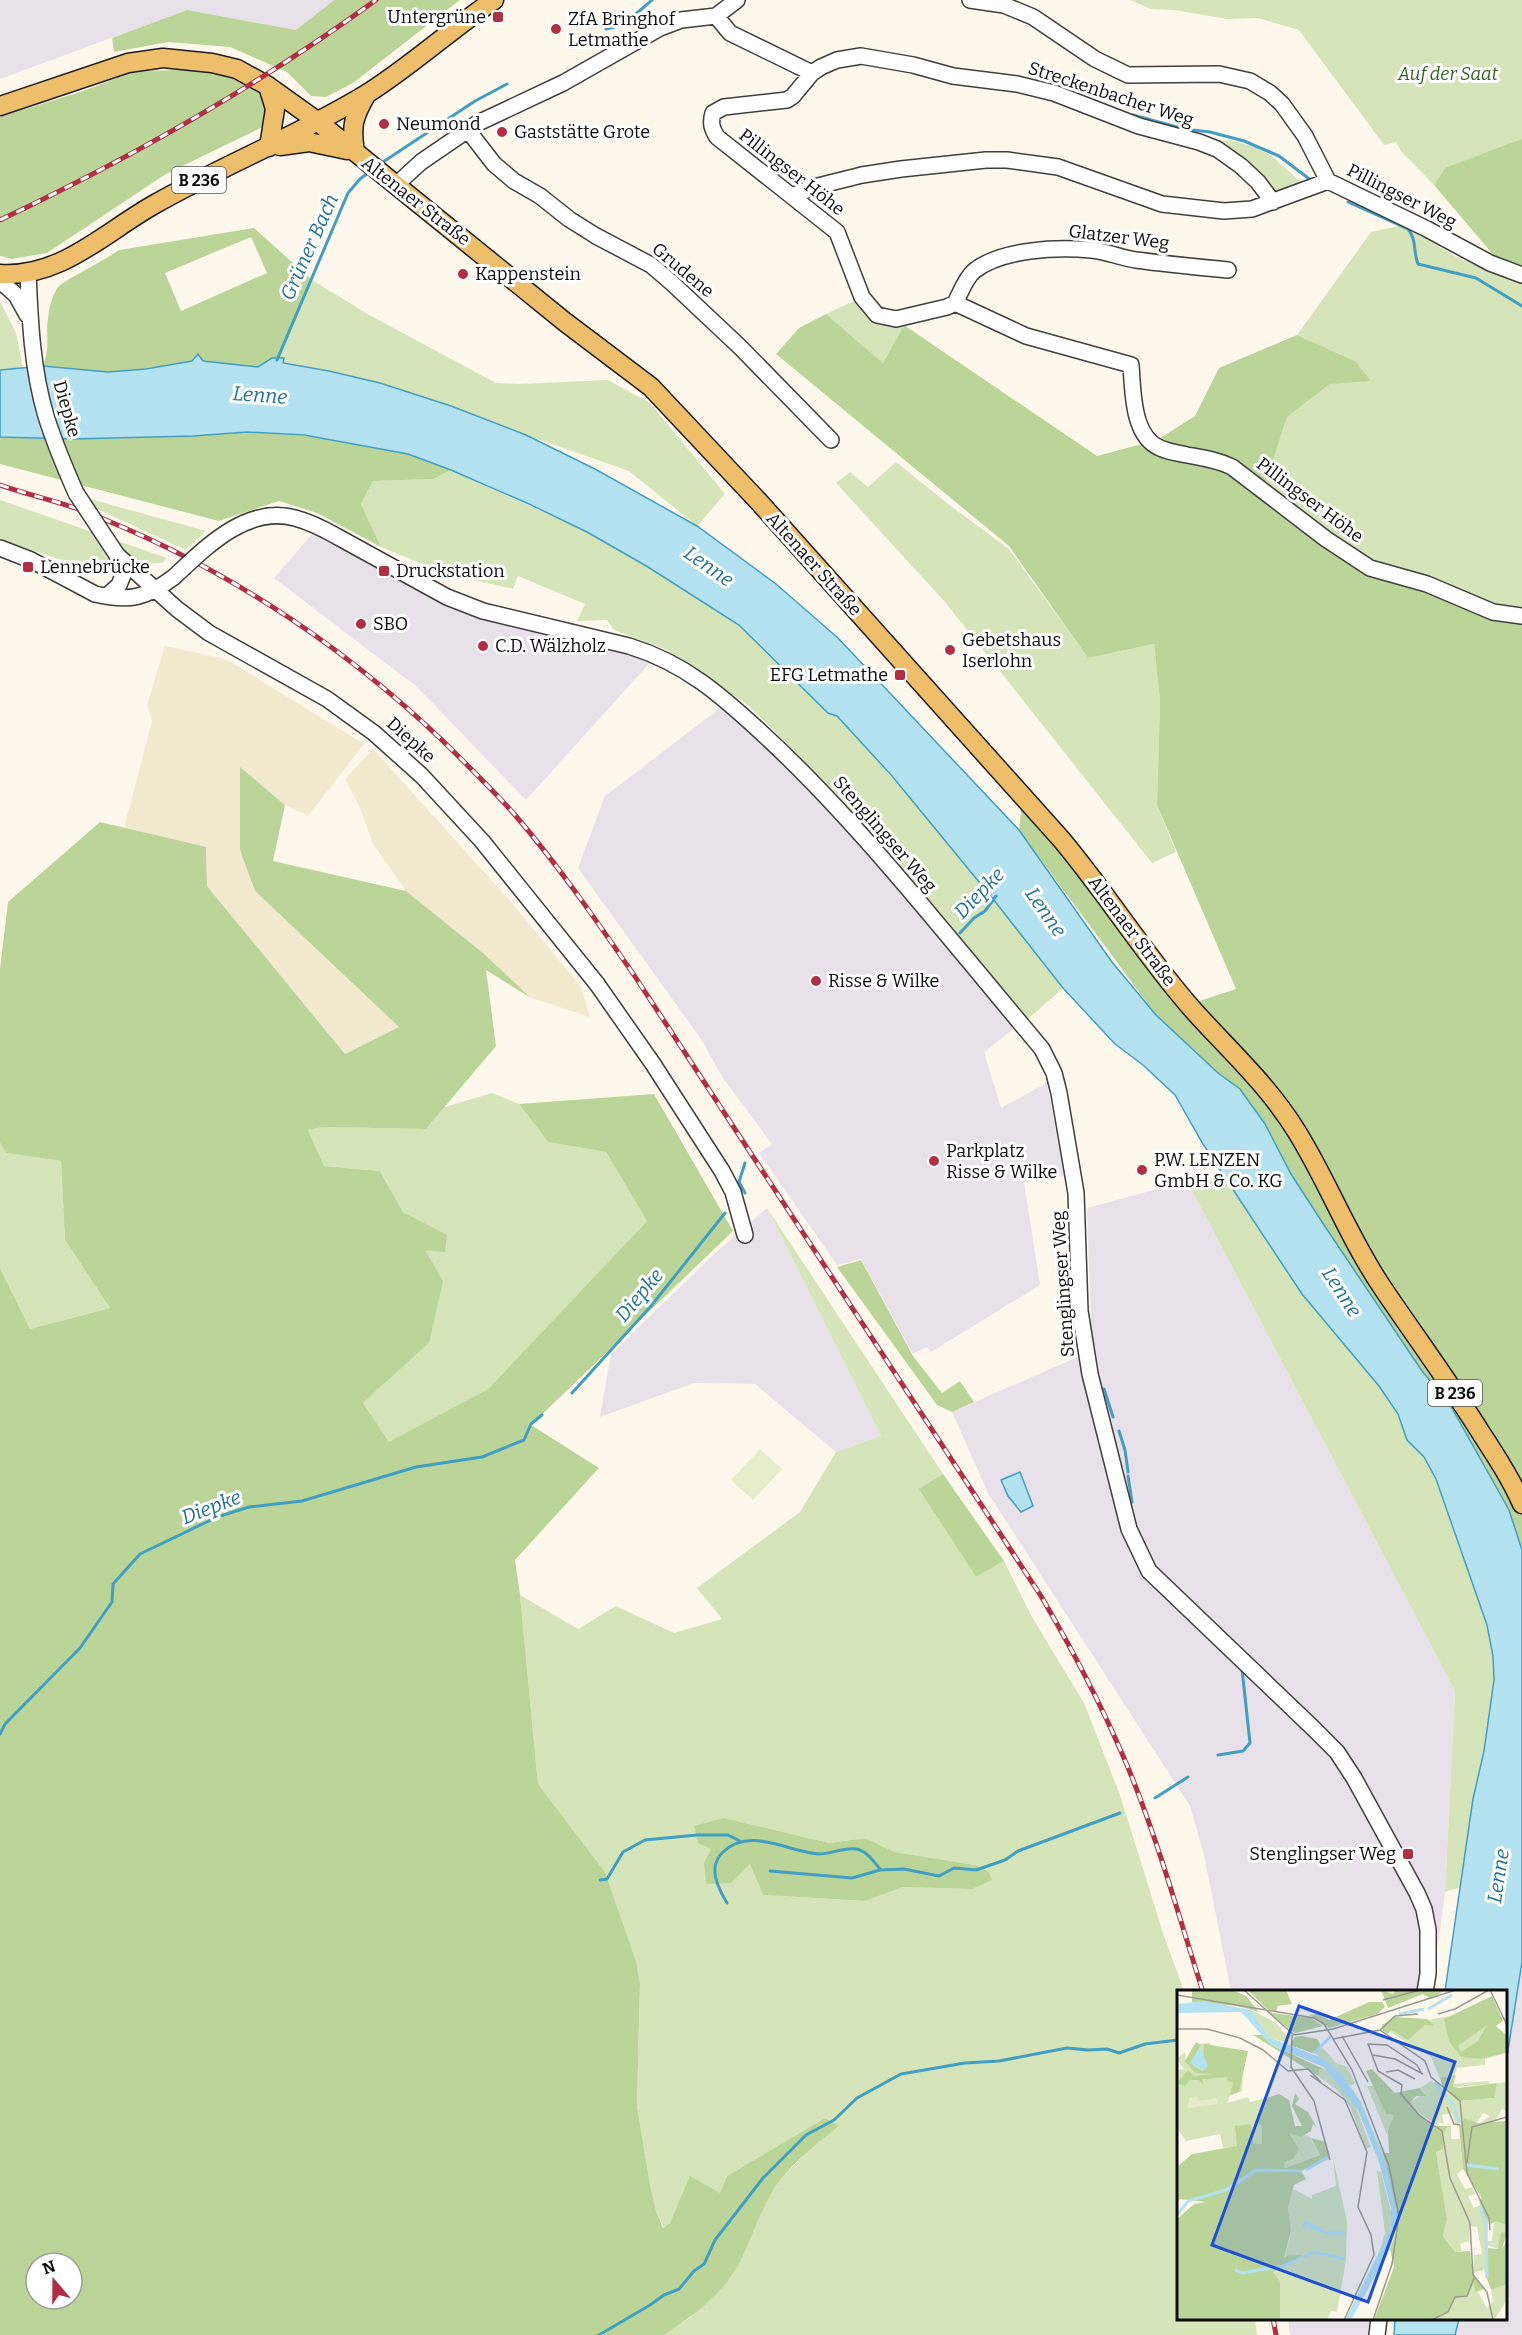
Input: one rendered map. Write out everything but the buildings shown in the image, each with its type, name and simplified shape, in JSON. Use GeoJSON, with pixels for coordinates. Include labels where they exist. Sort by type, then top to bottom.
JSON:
{"type":"FeatureCollection","features":[{"type":"Feature","properties":{"kind":"main road"},"geometry":{"type":"LineString","coordinates":[[317,121],[367,93],[494,0]]}},
{"type":"Feature","properties":{"kind":"main road","name":"Altenaer Straße"},"geometry":{"type":"LineString","coordinates":[[0,106],[128,63],[163,58],[212,63],[237,69],[268,86],[317,121],[565,322],[651,387],[760,503],[1054,831],[1092,875],[1166,977],[1275,1100],[1297,1132],[1370,1267],[1447,1379],[1509,1477],[1522,1504]]}},
{"type":"Feature","properties":{"kind":"main road"},"geometry":{"type":"LineString","coordinates":[[268,86],[275,109],[269,147]]}},
{"type":"Feature","properties":{"kind":"main road"},"geometry":{"type":"LineString","coordinates":[[355,153],[354,116],[367,93]]}},
{"type":"Feature","properties":{"kind":"main road","name":"B 236"},"geometry":{"type":"LineString","coordinates":[[0,274],[28,273],[47,269],[73,256],[153,205],[317,121]]}},
{"type":"Feature","properties":{"kind":"main road","name":"B 236"},"geometry":{"type":"LineString","coordinates":[[269,147],[309,142],[355,153]]}},
{"type":"Feature","properties":{"kind":"street"},"geometry":{"type":"LineString","coordinates":[[396,185],[421,162],[467,129],[583,73],[660,28],[681,20],[716,16],[737,0]]}},
{"type":"Feature","properties":{"kind":"street","name":"Pillingser Weg"},"geometry":{"type":"LineString","coordinates":[[970,0],[1004,5],[1033,16],[1095,59],[1128,75],[1219,74],[1250,81],[1270,93],[1282,104],[1305,136],[1328,181],[1426,229],[1490,264],[1522,275]]}},
{"type":"Feature","properties":{"kind":"street"},"geometry":{"type":"LineString","coordinates":[[716,16],[730,33],[812,73]]}},
{"type":"Feature","properties":{"kind":"street","name":"Streckenbacher Weg"},"geometry":{"type":"LineString","coordinates":[[812,73],[837,60],[861,56],[913,65],[953,76],[1017,84],[1054,93],[1139,126],[1217,149],[1241,166],[1258,182],[1273,202]]}},
{"type":"Feature","properties":{"kind":"street","name":"Pillingser Höhe"},"geometry":{"type":"LineString","coordinates":[[812,73],[787,100],[724,107],[713,113],[712,129],[717,137],[837,232],[862,297],[877,315],[896,319],[955,303],[1026,336],[1138,363],[1133,390],[1142,431],[1152,444],[1165,450],[1219,461],[1232,467],[1326,539],[1370,568],[1426,584],[1493,612],[1522,616]]}},
{"type":"Feature","properties":{"kind":"street","name":"Grudene"},"geometry":{"type":"LineString","coordinates":[[467,129],[495,164],[514,181],[540,196],[589,232],[651,265],[740,347],[831,440]]}},
{"type":"Feature","properties":{"kind":"street"},"geometry":{"type":"LineString","coordinates":[[792,196],[814,187],[852,178],[901,169],[986,160],[1007,160],[1058,167],[1162,204],[1224,211],[1252,209],[1328,181]]}},
{"type":"Feature","properties":{"kind":"street","name":"Glatzer Weg"},"geometry":{"type":"LineString","coordinates":[[955,303],[973,273],[984,265],[1019,253],[1053,249],[1092,250],[1135,260],[1228,270]]}},
{"type":"Feature","properties":{"kind":"street","name":"Diepke"},"geometry":{"type":"LineString","coordinates":[[28,273],[35,370],[45,415],[76,493],[117,555],[156,591],[209,633],[327,699],[374,733],[422,776],[474,833],[597,984],[653,1064],[722,1170],[733,1192],[745,1235]]}},
{"type":"Feature","properties":{"kind":"street","name":"Diepke"},"geometry":{"type":"LineString","coordinates":[[0,281],[16,295],[30,323]]}},
{"type":"Feature","properties":{"kind":"street","name":"Stenglingser Weg"},"geometry":{"type":"LineString","coordinates":[[0,548],[31,560],[95,594],[126,598],[143,596],[156,591],[206,547],[226,532],[244,523],[272,516],[294,517],[317,525],[447,597],[483,611],[650,652],[686,670],[733,706],[790,758],[844,814],[1042,1049],[1054,1073],[1059,1093],[1076,1193],[1080,1311],[1090,1374],[1129,1528],[1149,1571],[1314,1728],[1337,1752],[1354,1778],[1424,1909],[1428,1949],[1425,1990]]}},
{"type":"Feature","properties":{"kind":"street"},"geometry":{"type":"LineString","coordinates":[[107,596],[119,585],[123,575],[117,555]]}},
{"type":"Feature","properties":{"kind":"street"},"geometry":{"type":"LineString","coordinates":[[1377,2335],[1379,2320]]}},
{"type":"Feature","properties":{"kind":"shaded area"},"geometry":{"type":"Polygon","coordinates":[[[0,0],[334,0],[296,30],[187,10],[0,79],[0,0]]]}},
{"type":"Feature","properties":{"kind":"shaded area"},"geometry":{"type":"Polygon","coordinates":[[[313,533],[354,555],[525,623],[655,657],[526,800],[417,687],[274,578],[313,533]]]}},
{"type":"Feature","properties":{"kind":"shaded area"},"geometry":{"type":"Polygon","coordinates":[[[165,646],[226,659],[364,744],[308,816],[285,805],[240,767],[255,891],[399,1027],[345,1054],[207,886],[206,848],[124,828],[152,721],[147,705],[165,646]]]}},
{"type":"Feature","properties":{"kind":"shaded area"},"geometry":{"type":"Polygon","coordinates":[[[728,702],[787,756],[1017,1026],[984,1052],[1001,1108],[1047,1083],[1064,1176],[1024,1182],[1040,1285],[931,1352],[927,1347],[913,1354],[861,1259],[837,1265],[759,1153],[772,1144],[723,1078],[701,1039],[578,868],[605,796],[728,702]]]}},
{"type":"Feature","properties":{"kind":"shaded area"},"geometry":{"type":"Polygon","coordinates":[[[373,749],[512,903],[581,987],[590,1017],[531,998],[483,953],[406,891],[372,842],[360,808],[345,779],[373,749]]]}},
{"type":"Feature","properties":{"kind":"shaded area"},"geometry":{"type":"Polygon","coordinates":[[[1187,1181],[1455,1691],[1445,1892],[1432,1990],[1231,1990],[1204,1855],[1190,1806],[988,1493],[952,1412],[1089,1352],[1091,1321],[1087,1208],[1187,1181]]]}},
{"type":"Feature","properties":{"kind":"shaded area"},"geometry":{"type":"Polygon","coordinates":[[[767,1208],[881,1436],[836,1452],[755,1384],[694,1383],[600,1417],[611,1354],[713,1255],[767,1208]]]}},
{"type":"Feature","properties":{"kind":"shaded area"},"geometry":{"type":"Polygon","coordinates":[[[1522,1964],[1522,2335],[1455,2335],[1459,2320],[1507,2320],[1507,2058],[1522,1964]]]}},
{"type":"Feature","properties":{"kind":"shaded area"},"geometry":{"type":"Polygon","coordinates":[[[1288,2320],[1389,2320],[1386,2335],[1290,2335],[1288,2320]]]}},
{"type":"Feature","properties":{"kind":"green space"},"geometry":{"type":"Polygon","coordinates":[[[334,0],[460,0],[353,83],[326,97],[311,96],[287,72],[230,47],[168,42],[114,52],[112,38],[187,10],[296,30],[334,0]]]}},
{"type":"Feature","properties":{"kind":"green space","name":"Auf der Saat"},"geometry":{"type":"Polygon","coordinates":[[[1130,0],[1522,0],[1522,269],[1509,261],[1486,240],[1441,174],[1434,185],[1401,151],[1396,142],[1384,145],[1299,30],[1258,18],[1227,19],[1175,10],[1151,9],[1130,0]]]}},
{"type":"Feature","properties":{"kind":"green space"},"geometry":{"type":"Polygon","coordinates":[[[212,69],[259,89],[267,104],[267,125],[166,174],[47,253],[12,259],[0,256],[0,117],[83,91],[136,71],[212,69]]]}},
{"type":"Feature","properties":{"kind":"green space"},"geometry":{"type":"Polygon","coordinates":[[[1522,139],[1522,266],[1496,258],[1434,185],[1445,168],[1522,139]]]}},
{"type":"Feature","properties":{"kind":"green space"},"geometry":{"type":"Polygon","coordinates":[[[1230,140],[1255,147],[1272,156],[1306,187],[1282,194],[1272,190],[1214,142],[1230,140]]]}},
{"type":"Feature","properties":{"kind":"green space"},"geometry":{"type":"Polygon","coordinates":[[[1404,225],[1458,258],[1522,282],[1522,617],[1366,566],[1274,492],[1266,482],[1287,417],[1330,384],[1355,361],[1297,335],[1371,232],[1404,225]]]}},
{"type":"Feature","properties":{"kind":"green space"},"geometry":{"type":"Polygon","coordinates":[[[254,228],[312,280],[277,358],[272,358],[258,367],[192,361],[146,369],[108,372],[43,366],[47,352],[49,311],[58,287],[119,250],[254,228]],[[251,237],[165,273],[181,311],[267,273],[251,237]]]}},
{"type":"Feature","properties":{"kind":"green space"},"geometry":{"type":"Polygon","coordinates":[[[312,280],[371,316],[496,383],[608,380],[650,403],[725,494],[697,526],[629,471],[451,406],[380,383],[282,363],[283,358],[277,358],[312,280]]]}},
{"type":"Feature","properties":{"kind":"green space"},"geometry":{"type":"Polygon","coordinates":[[[856,300],[871,318],[904,325],[883,363],[826,314],[856,300]]]}},
{"type":"Feature","properties":{"kind":"green space"},"geometry":{"type":"Polygon","coordinates":[[[0,301],[16,333],[23,369],[0,370],[0,301]]]}},
{"type":"Feature","properties":{"kind":"green space"},"geometry":{"type":"Polygon","coordinates":[[[826,314],[883,363],[904,325],[1097,456],[1157,440],[1195,416],[1219,368],[1297,335],[1355,361],[1371,381],[1330,384],[1287,417],[1266,482],[1274,492],[1349,556],[1522,617],[1522,1550],[1509,1510],[1449,1403],[1422,1371],[1324,1225],[1291,1174],[1265,1124],[1240,1089],[1218,1073],[1156,1015],[1019,830],[1022,804],[1064,851],[1181,1007],[1236,989],[1157,805],[1160,702],[1154,644],[1088,658],[1009,546],[776,354],[799,328],[826,314]]]}},
{"type":"Feature","properties":{"kind":"green space"},"geometry":{"type":"Polygon","coordinates":[[[247,432],[347,441],[413,456],[451,470],[434,479],[373,481],[361,504],[381,547],[317,513],[279,501],[219,521],[0,464],[0,437],[124,438],[247,432]]]}},
{"type":"Feature","properties":{"kind":"green space"},"geometry":{"type":"Polygon","coordinates":[[[896,462],[1009,549],[1088,658],[1154,644],[1160,702],[1157,805],[1176,852],[1152,863],[945,602],[836,483],[850,472],[868,487],[896,462]]]}},
{"type":"Feature","properties":{"kind":"green space"},"geometry":{"type":"Polygon","coordinates":[[[451,470],[587,532],[648,567],[739,625],[828,713],[837,716],[867,749],[953,850],[1063,988],[1019,1027],[952,926],[838,795],[748,705],[667,650],[614,630],[607,620],[577,621],[585,604],[518,576],[513,589],[447,574],[381,547],[361,504],[373,481],[434,479],[451,470]]]}},
{"type":"Feature","properties":{"kind":"green space"},"geometry":{"type":"Polygon","coordinates":[[[90,499],[206,531],[186,550],[95,508],[90,499]]]}},
{"type":"Feature","properties":{"kind":"green space"},"geometry":{"type":"Polygon","coordinates":[[[0,500],[167,558],[162,563],[100,565],[59,559],[0,540],[0,500]]]}},
{"type":"Feature","properties":{"kind":"green space"},"geometry":{"type":"Polygon","coordinates":[[[240,767],[285,805],[273,861],[406,891],[483,953],[531,998],[486,970],[496,1046],[426,1129],[323,1127],[308,1130],[324,1166],[380,1171],[403,1212],[447,1235],[445,1252],[425,1250],[443,1281],[429,1343],[363,1403],[389,1442],[488,1389],[647,1221],[606,1152],[548,1142],[519,1104],[654,1094],[733,1231],[531,1425],[599,1468],[515,1560],[538,1784],[605,1872],[636,1961],[640,1983],[637,2106],[651,2190],[663,2228],[670,2223],[690,2176],[720,2193],[727,2176],[825,2118],[839,2126],[801,2158],[781,2179],[763,2209],[740,2262],[725,2284],[696,2312],[664,2335],[0,2335],[0,1268],[30,1329],[110,1308],[65,1240],[61,1161],[7,1153],[0,1143],[0,969],[8,902],[100,822],[206,847],[207,886],[345,1054],[399,1027],[255,891],[240,850],[240,767]]]}},
{"type":"Feature","properties":{"kind":"green space"},"geometry":{"type":"Polygon","coordinates":[[[492,1093],[519,1104],[548,1142],[606,1152],[647,1221],[488,1389],[389,1443],[363,1403],[429,1343],[425,1250],[446,1235],[403,1212],[380,1171],[324,1166],[308,1130],[323,1127],[426,1129],[445,1107],[492,1093]]]}},
{"type":"Feature","properties":{"kind":"green space"},"geometry":{"type":"Polygon","coordinates":[[[0,1143],[8,1153],[61,1161],[65,1240],[110,1308],[30,1329],[0,1268],[0,1143]]]}},
{"type":"Feature","properties":{"kind":"green space"},"geometry":{"type":"Polygon","coordinates":[[[1226,1179],[1302,1294],[1379,1386],[1398,1414],[1407,1440],[1424,1457],[1436,1479],[1450,1516],[1487,1625],[1493,1656],[1494,1680],[1484,1751],[1473,1799],[1461,1887],[1445,1892],[1455,1691],[1187,1181],[1226,1179]]]}},
{"type":"Feature","properties":{"kind":"green space"},"geometry":{"type":"Polygon","coordinates":[[[767,1208],[943,1474],[920,1489],[976,1577],[1004,1561],[1032,1617],[1084,1703],[1120,1795],[1163,1933],[1184,1990],[1177,1990],[1177,2320],[1255,2320],[1257,2335],[664,2335],[691,2317],[781,2179],[806,2153],[838,2126],[825,2118],[727,2176],[720,2193],[677,2210],[670,2223],[664,2228],[651,2190],[637,2106],[640,1983],[636,1961],[605,1872],[538,1784],[520,1595],[578,1629],[616,1606],[674,1633],[722,1619],[697,1588],[800,1512],[836,1452],[881,1436],[767,1208]],[[724,1818],[704,1862],[750,1863],[763,1895],[864,1901],[903,1887],[972,1889],[975,1865],[895,1852],[865,1838],[829,1843],[724,1818]]]}},
{"type":"Feature","properties":{"kind":"green space"},"geometry":{"type":"Polygon","coordinates":[[[861,1260],[913,1356],[942,1393],[960,1381],[974,1402],[952,1412],[937,1405],[837,1267],[861,1260]]]}},
{"type":"Feature","properties":{"kind":"green space"},"geometry":{"type":"Polygon","coordinates":[[[760,1449],[782,1469],[753,1500],[731,1480],[760,1449]]]}},
{"type":"Feature","properties":{"kind":"green space"},"geometry":{"type":"Polygon","coordinates":[[[943,1474],[1004,1561],[976,1577],[919,1489],[943,1474]]]}},
{"type":"Feature","properties":{"kind":"green space"},"geometry":{"type":"Polygon","coordinates":[[[724,1818],[829,1843],[865,1838],[895,1852],[975,1865],[989,1872],[992,1880],[972,1889],[903,1887],[865,1901],[763,1895],[750,1864],[731,1883],[706,1884],[704,1862],[711,1849],[698,1843],[694,1826],[724,1818]]]}},
{"type":"Feature","properties":{"kind":"water","name":"Lenne"},"geometry":{"type":"Polygon","coordinates":[[[198,354],[203,361],[258,367],[272,358],[284,358],[283,363],[380,383],[451,406],[526,435],[595,469],[697,526],[776,584],[838,638],[1019,830],[1112,962],[1156,1015],[1218,1073],[1240,1089],[1265,1124],[1291,1174],[1324,1225],[1422,1371],[1449,1403],[1509,1510],[1522,1550],[1522,1962],[1507,2057],[1507,1990],[1445,1990],[1473,1799],[1484,1751],[1494,1680],[1493,1656],[1487,1625],[1436,1479],[1424,1457],[1407,1440],[1398,1414],[1379,1386],[1302,1294],[1203,1144],[1175,1095],[1143,1065],[1115,1044],[1063,988],[892,776],[837,716],[828,713],[739,625],[648,567],[587,532],[451,470],[408,454],[304,435],[247,432],[193,436],[71,439],[0,437],[0,370],[43,366],[108,372],[146,369],[192,361],[198,354]]]}},
{"type":"Feature","properties":{"kind":"water"},"geometry":{"type":"Polygon","coordinates":[[[1020,1472],[1033,1506],[1021,1512],[1008,1496],[1001,1480],[1020,1472]]]}},
{"type":"Feature","properties":{"kind":"water"},"geometry":{"type":"Polygon","coordinates":[[[1395,2320],[1459,2320],[1455,2335],[1394,2335],[1395,2320]]]}},
{"type":"Feature","properties":{"kind":"waterway","name":"Grüner Bach"},"geometry":{"type":"LineString","coordinates":[[606,29],[623,25],[652,0]]}},
{"type":"Feature","properties":{"kind":"waterway","name":"Grüner Bach"},"geometry":{"type":"LineString","coordinates":[[380,164],[475,101],[507,84]]}},
{"type":"Feature","properties":{"kind":"waterway"},"geometry":{"type":"LineString","coordinates":[[1133,115],[1184,129],[1210,132],[1244,141],[1279,156],[1312,181]]}},
{"type":"Feature","properties":{"kind":"waterway","name":"Grüner Bach"},"geometry":{"type":"LineString","coordinates":[[277,360],[348,193],[369,172]]}},
{"type":"Feature","properties":{"kind":"waterway"},"geometry":{"type":"LineString","coordinates":[[1348,202],[1408,229],[1413,237],[1418,264],[1476,278],[1522,306]]}},
{"type":"Feature","properties":{"kind":"waterway","name":"Diepke"},"geometry":{"type":"LineString","coordinates":[[960,933],[974,918],[985,911],[996,896]]}},
{"type":"Feature","properties":{"kind":"waterway","name":"Diepke"},"geometry":{"type":"LineString","coordinates":[[745,1163],[739,1182],[745,1193]]}},
{"type":"Feature","properties":{"kind":"waterway","name":"Diepke"},"geometry":{"type":"LineString","coordinates":[[572,1393],[651,1306],[725,1213]]}},
{"type":"Feature","properties":{"kind":"waterway"},"geometry":{"type":"LineString","coordinates":[[1104,1389],[1113,1417]]}},
{"type":"Feature","properties":{"kind":"waterway","name":"Diepke"},"geometry":{"type":"LineString","coordinates":[[0,1734],[5,1724],[80,1648],[112,1602],[113,1584],[140,1554],[217,1517],[249,1507],[302,1501],[416,1467],[482,1457],[524,1440],[531,1424],[542,1415]]}},
{"type":"Feature","properties":{"kind":"waterway"},"geometry":{"type":"LineString","coordinates":[[1119,1431],[1128,1472]]}},
{"type":"Feature","properties":{"kind":"waterway"},"geometry":{"type":"LineString","coordinates":[[1128,1476],[1132,1502]]}},
{"type":"Feature","properties":{"kind":"waterway"},"geometry":{"type":"LineString","coordinates":[[1218,1755],[1243,1751],[1250,1743],[1242,1669]]}},
{"type":"Feature","properties":{"kind":"waterway"},"geometry":{"type":"LineString","coordinates":[[1155,1798],[1188,1777]]}},
{"type":"Feature","properties":{"kind":"waterway"},"geometry":{"type":"LineString","coordinates":[[770,1871],[852,1878],[880,1870],[904,1869],[939,1876],[954,1868],[976,1870],[1005,1860],[1018,1851],[1120,1813]]}},
{"type":"Feature","properties":{"kind":"waterway"},"geometry":{"type":"LineString","coordinates":[[600,1880],[607,1879],[623,1852],[645,1840],[697,1835],[728,1835],[740,1841]]}},
{"type":"Feature","properties":{"kind":"waterway"},"geometry":{"type":"LineString","coordinates":[[727,1903],[716,1878],[716,1864],[723,1852],[745,1841],[770,1843],[819,1854],[856,1849],[866,1854],[880,1869]]}},
{"type":"Feature","properties":{"kind":"waterway"},"geometry":{"type":"LineString","coordinates":[[599,2335],[664,2295],[679,2289],[694,2271],[704,2264],[715,2240],[763,2178],[806,2135],[834,2120],[857,2098],[901,2074],[965,2063],[999,2061],[1067,2048],[1107,2049],[1119,2053],[1145,2044],[1177,2040]]}},
{"type":"Feature","properties":{"kind":"railway"},"geometry":{"type":"LineString","coordinates":[[0,220],[146,146],[193,119],[286,62],[376,0]]}},
{"type":"Feature","properties":{"kind":"railway"},"geometry":{"type":"LineString","coordinates":[[0,485],[78,509],[134,532],[188,558],[291,619],[386,690],[431,730],[505,804],[531,834],[591,913],[634,975],[1041,1596],[1075,1656],[1115,1737],[1136,1786],[1202,1990]]}},
{"type":"Feature","properties":{"kind":"railway"},"geometry":{"type":"LineString","coordinates":[[1273,2320],[1276,2335]]}},
{"type":"Feature","properties":{"kind":"place","name":"Untergrüne"},"geometry":{"type":"Point","coordinates":[498,17]}},
{"type":"Feature","properties":{"kind":"place","name":"ZfA Bringhof Letmathe"},"geometry":{"type":"Point","coordinates":[556,29]}},
{"type":"Feature","properties":{"kind":"place","name":"Neumond"},"geometry":{"type":"Point","coordinates":[384,124]}},
{"type":"Feature","properties":{"kind":"place","name":"Gaststätte Grote"},"geometry":{"type":"Point","coordinates":[502,132]}},
{"type":"Feature","properties":{"kind":"place","name":"Kappenstein"},"geometry":{"type":"Point","coordinates":[463,274]}},
{"type":"Feature","properties":{"kind":"place","name":"Lennebrücke"},"geometry":{"type":"Point","coordinates":[28,567]}},
{"type":"Feature","properties":{"kind":"place","name":"Druckstation"},"geometry":{"type":"Point","coordinates":[384,571]}},
{"type":"Feature","properties":{"kind":"place","name":"SBO"},"geometry":{"type":"Point","coordinates":[361,624]}},
{"type":"Feature","properties":{"kind":"place","name":"C.D. Wälzholz"},"geometry":{"type":"Point","coordinates":[483,646]}},
{"type":"Feature","properties":{"kind":"place","name":"Gebetshaus Iserlohn"},"geometry":{"type":"Point","coordinates":[950,650]}},
{"type":"Feature","properties":{"kind":"place","name":"EFG Letmathe"},"geometry":{"type":"Point","coordinates":[900,675]}},
{"type":"Feature","properties":{"kind":"place","name":"Risse & Wilke"},"geometry":{"type":"Point","coordinates":[816,981]}},
{"type":"Feature","properties":{"kind":"place","name":"Parkplatz Risse & Wilke"},"geometry":{"type":"Point","coordinates":[934,1161]}},
{"type":"Feature","properties":{"kind":"place","name":"P.W. LENZEN GmbH & Co. KG"},"geometry":{"type":"Point","coordinates":[1142,1170]}},
{"type":"Feature","properties":{"kind":"place","name":"Stenglingser Weg"},"geometry":{"type":"Point","coordinates":[1408,1854]}}]}
